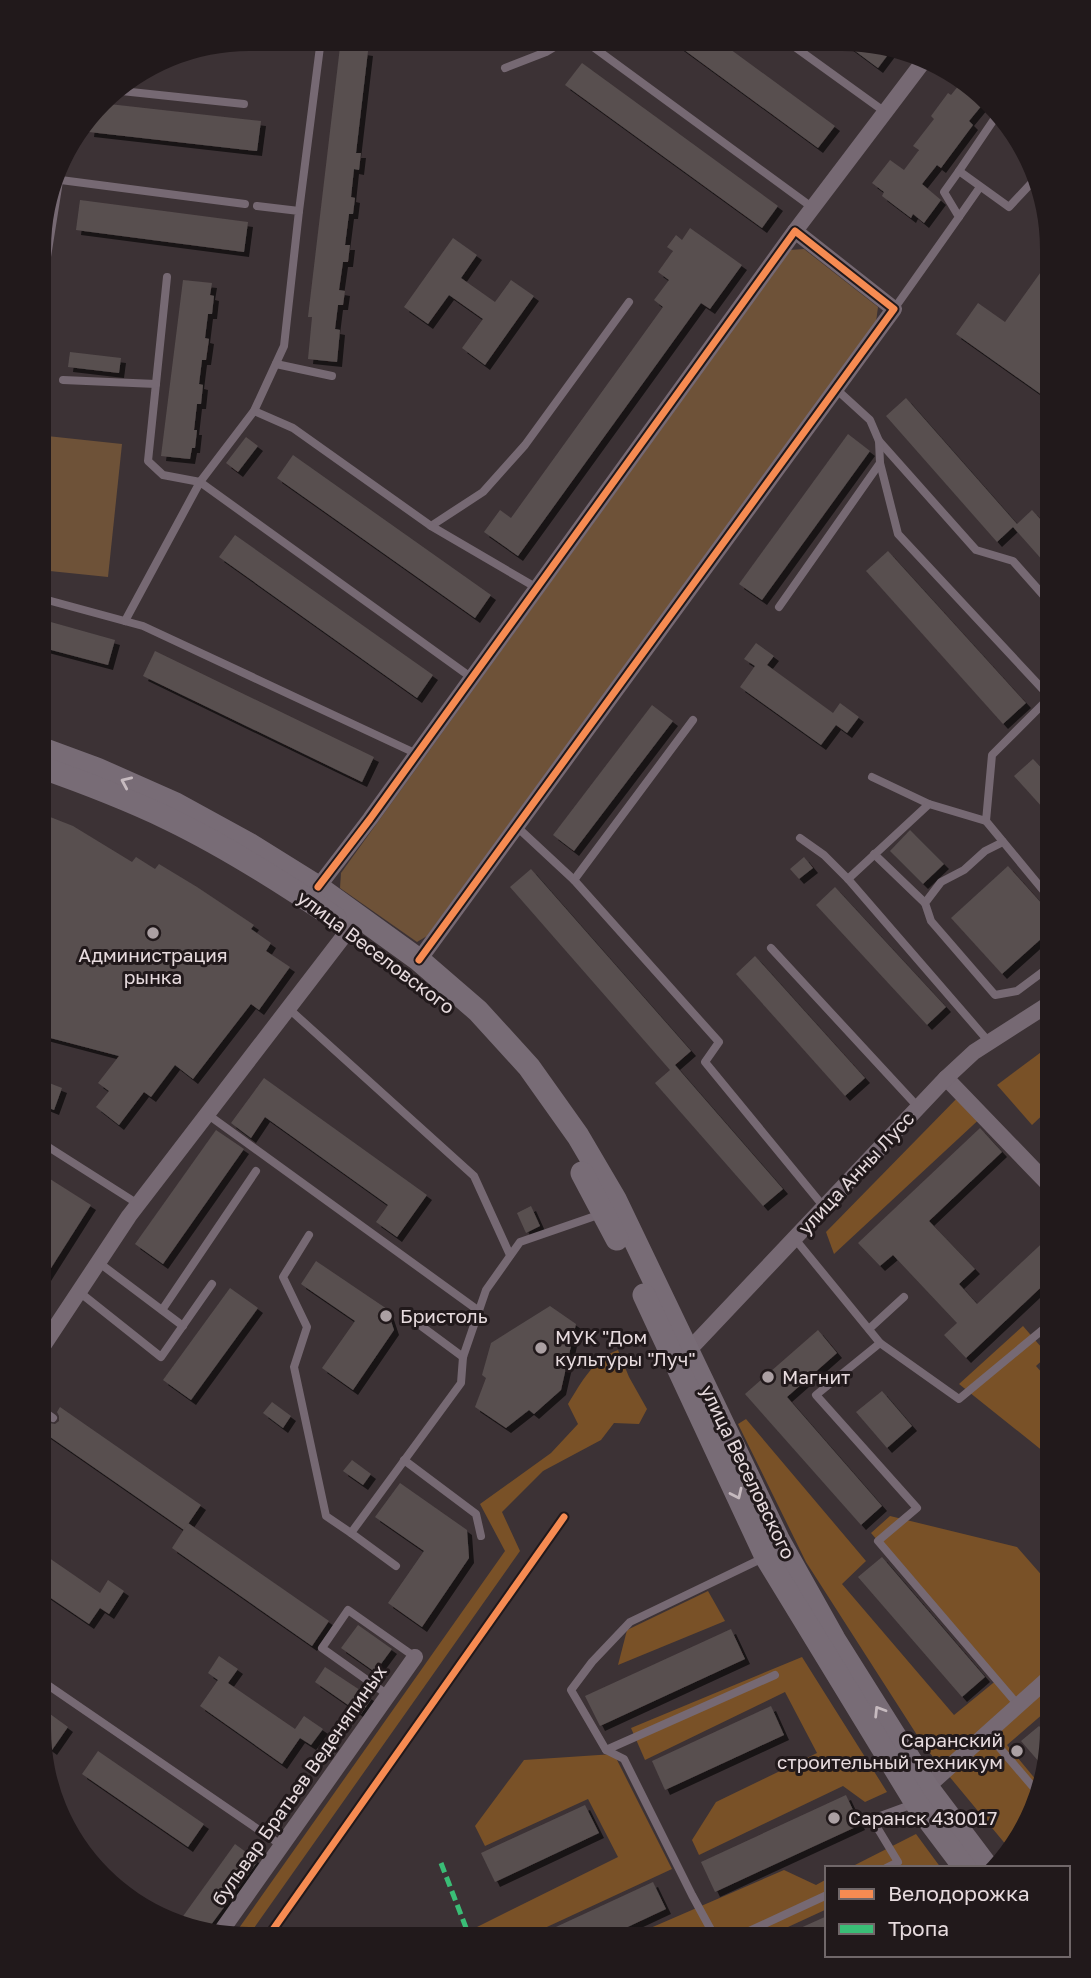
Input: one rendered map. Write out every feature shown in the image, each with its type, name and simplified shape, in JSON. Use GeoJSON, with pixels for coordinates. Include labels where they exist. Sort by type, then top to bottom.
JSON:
{"type":"FeatureCollection","features":[{"type":"Feature","properties":{"kind":"main road","name":"улица Веселовского"},"geometry":{"type":"LineString","coordinates":[[51,752],[176,804],[249,844],[478,1011],[529,1067],[578,1136],[615,1199],[766,1557],[921,1795],[985,1865]]}},
{"type":"Feature","properties":{"kind":"main road","name":"улица Веселовского"},"geometry":{"type":"LineString","coordinates":[[51,771],[169,819],[314,894],[350,928],[414,966],[517,1075],[570,1150],[785,1552],[964,1866]]}},
{"type":"Feature","properties":{"kind":"street"},"geometry":{"type":"LineString","coordinates":[[314,894],[795,232],[919,67]]}},
{"type":"Feature","properties":{"kind":"street"},"geometry":{"type":"LineString","coordinates":[[414,966],[894,309],[795,232]]}},
{"type":"Feature","properties":{"kind":"street"},"geometry":{"type":"LineString","coordinates":[[51,1333],[138,1203],[350,928]]}},
{"type":"Feature","properties":{"kind":"street","name":"улица Анны Лусс"},"geometry":{"type":"LineString","coordinates":[[680,1355],[946,1078],[974,1052],[1040,1010]]}},
{"type":"Feature","properties":{"kind":"street"},"geometry":{"type":"LineString","coordinates":[[946,1078],[1040,1176]]}},
{"type":"Feature","properties":{"kind":"street","name":"бульвар Братьев Веденяпиных"},"geometry":{"type":"LineString","coordinates":[[225,1926],[415,1657]]}},
{"type":"Feature","properties":{"kind":"street"},"geometry":{"type":"LineString","coordinates":[[921,1795],[1040,1686]]}},
{"type":"Feature","properties":{"kind":"lane"},"geometry":{"type":"LineString","coordinates":[[125,621],[200,482],[254,411],[284,346],[319,51]]}},
{"type":"Feature","properties":{"kind":"lane"},"geometry":{"type":"LineString","coordinates":[[505,68],[548,51]]}},
{"type":"Feature","properties":{"kind":"lane"},"geometry":{"type":"LineString","coordinates":[[599,51],[813,208]]}},
{"type":"Feature","properties":{"kind":"lane"},"geometry":{"type":"LineString","coordinates":[[800,51],[885,112]]}},
{"type":"Feature","properties":{"kind":"lane"},"geometry":{"type":"LineString","coordinates":[[129,91],[244,104]]}},
{"type":"Feature","properties":{"kind":"lane"},"geometry":{"type":"LineString","coordinates":[[959,217],[944,192],[993,121]]}},
{"type":"Feature","properties":{"kind":"lane"},"geometry":{"type":"LineString","coordinates":[[959,171],[1009,208],[1030,185]]}},
{"type":"Feature","properties":{"kind":"lane"},"geometry":{"type":"LineString","coordinates":[[63,181],[245,204]]}},
{"type":"Feature","properties":{"kind":"lane"},"geometry":{"type":"LineString","coordinates":[[894,309],[980,187]]}},
{"type":"Feature","properties":{"kind":"lane"},"geometry":{"type":"LineString","coordinates":[[257,206],[299,211]]}},
{"type":"Feature","properties":{"kind":"lane"},"geometry":{"type":"LineString","coordinates":[[167,277],[148,461],[163,475],[200,482],[472,678]]}},
{"type":"Feature","properties":{"kind":"lane"},"geometry":{"type":"LineString","coordinates":[[431,526],[484,492],[525,444],[629,302]]}},
{"type":"Feature","properties":{"kind":"lane"},"geometry":{"type":"LineString","coordinates":[[275,364],[332,376]]}},
{"type":"Feature","properties":{"kind":"lane"},"geometry":{"type":"LineString","coordinates":[[63,380],[156,384]]}},
{"type":"Feature","properties":{"kind":"lane"},"geometry":{"type":"LineString","coordinates":[[836,389],[870,420],[879,441],[975,550],[1013,561],[1040,591]]}},
{"type":"Feature","properties":{"kind":"lane"},"geometry":{"type":"LineString","coordinates":[[254,411],[293,428],[431,526],[537,588]]}},
{"type":"Feature","properties":{"kind":"lane"},"geometry":{"type":"LineString","coordinates":[[879,441],[880,463],[898,534],[1040,685]]}},
{"type":"Feature","properties":{"kind":"lane"},"geometry":{"type":"LineString","coordinates":[[779,607],[880,463]]}},
{"type":"Feature","properties":{"kind":"lane"},"geometry":{"type":"LineString","coordinates":[[51,601],[143,626],[417,754]]}},
{"type":"Feature","properties":{"kind":"lane"},"geometry":{"type":"LineString","coordinates":[[986,821],[992,755],[1040,706]]}},
{"type":"Feature","properties":{"kind":"lane"},"geometry":{"type":"LineString","coordinates":[[574,880],[693,720]]}},
{"type":"Feature","properties":{"kind":"lane"},"geometry":{"type":"LineString","coordinates":[[872,777],[929,804],[986,821],[1040,887]]}},
{"type":"Feature","properties":{"kind":"lane"},"geometry":{"type":"LineString","coordinates":[[848,878],[929,804]]}},
{"type":"Feature","properties":{"kind":"lane"},"geometry":{"type":"LineString","coordinates":[[517,827],[574,880],[719,1042],[705,1062],[824,1207]]}},
{"type":"Feature","properties":{"kind":"lane"},"geometry":{"type":"LineString","coordinates":[[800,838],[824,855],[848,878],[989,1042]]}},
{"type":"Feature","properties":{"kind":"lane"},"geometry":{"type":"LineString","coordinates":[[925,904],[941,882],[964,870],[985,851],[1003,842]]}},
{"type":"Feature","properties":{"kind":"lane"},"geometry":{"type":"LineString","coordinates":[[874,854],[925,904],[930,921],[995,995],[1017,990],[1040,974]]}},
{"type":"Feature","properties":{"kind":"lane"},"geometry":{"type":"LineString","coordinates":[[771,948],[918,1107]]}},
{"type":"Feature","properties":{"kind":"lane"},"geometry":{"type":"LineString","coordinates":[[288,1008],[474,1176],[510,1255]]}},
{"type":"Feature","properties":{"kind":"lane"},"geometry":{"type":"LineString","coordinates":[[207,1114],[478,1311]]}},
{"type":"Feature","properties":{"kind":"lane"},"geometry":{"type":"LineString","coordinates":[[51,1149],[138,1203]]}},
{"type":"Feature","properties":{"kind":"lane"},"geometry":{"type":"LineString","coordinates":[[162,1310],[256,1171]]}},
{"type":"Feature","properties":{"kind":"lane"},"geometry":{"type":"LineString","coordinates":[[351,1533],[461,1383],[463,1357],[486,1290],[520,1242],[604,1213]]}},
{"type":"Feature","properties":{"kind":"lane"},"geometry":{"type":"LineString","coordinates":[[309,1235],[283,1277],[307,1327],[294,1367],[326,1516],[396,1566]]}},
{"type":"Feature","properties":{"kind":"lane"},"geometry":{"type":"LineString","coordinates":[[794,1239],[880,1343],[959,1399],[1040,1332]]}},
{"type":"Feature","properties":{"kind":"lane"},"geometry":{"type":"LineString","coordinates":[[98,1262],[183,1326]]}},
{"type":"Feature","properties":{"kind":"lane"},"geometry":{"type":"LineString","coordinates":[[78,1291],[161,1357],[212,1284]]}},
{"type":"Feature","properties":{"kind":"lane"},"geometry":{"type":"LineString","coordinates":[[869,1329],[904,1297]]}},
{"type":"Feature","properties":{"kind":"lane"},"geometry":{"type":"LineString","coordinates":[[413,1320],[463,1357]]}},
{"type":"Feature","properties":{"kind":"lane"},"geometry":{"type":"LineString","coordinates":[[880,1343],[816,1395],[917,1508],[878,1541],[1018,1705]]}},
{"type":"Feature","properties":{"kind":"lane"},"geometry":{"type":"LineString","coordinates":[[404,1460],[476,1514],[481,1536]]}},
{"type":"Feature","properties":{"kind":"lane"},"geometry":{"type":"LineString","coordinates":[[709,1927],[624,1759],[606,1750],[571,1690],[592,1662],[630,1622],[766,1557]]}},
{"type":"Feature","properties":{"kind":"lane"},"geometry":{"type":"LineString","coordinates":[[388,1695],[321,1648],[348,1610],[415,1657]]}},
{"type":"Feature","properties":{"kind":"lane"},"geometry":{"type":"LineString","coordinates":[[606,1750],[775,1675]]}},
{"type":"Feature","properties":{"kind":"lane"},"geometry":{"type":"LineString","coordinates":[[51,1688],[281,1845]]}},
{"type":"Feature","properties":{"kind":"lane"},"geometry":{"type":"LineString","coordinates":[[987,1733],[1032,1785]]}},
{"type":"Feature","properties":{"kind":"lane"},"geometry":{"type":"LineString","coordinates":[[890,1866],[898,1862],[872,1819],[921,1795]]}},
{"type":"Feature","properties":{"kind":"lane"},"geometry":{"type":"LineString","coordinates":[[758,1927],[825,1896]]}},
{"type":"Feature","properties":{"kind":"shaded area"},"geometry":{"type":"Polygon","coordinates":[[[804,249],[878,307],[876,322],[427,936],[417,942],[340,888],[341,873],[790,250],[804,249]]]}},
{"type":"Feature","properties":{"kind":"shaded area"},"geometry":{"type":"Polygon","coordinates":[[[51,436],[122,444],[108,577],[51,571],[51,436]]]}},
{"type":"Feature","properties":{"kind":"shaded area"},"geometry":{"type":"Polygon","coordinates":[[[1040,1053],[1040,1117],[1032,1125],[997,1085],[1040,1053]]]}},
{"type":"Feature","properties":{"kind":"shaded area"},"geometry":{"type":"Polygon","coordinates":[[[966,1089],[986,1113],[834,1254],[826,1232],[966,1089]]]}},
{"type":"Feature","properties":{"kind":"shaded area"},"geometry":{"type":"Polygon","coordinates":[[[1023,1326],[1040,1346],[1040,1362],[1036,1366],[1040,1370],[1040,1449],[959,1384],[1023,1326]]]}},
{"type":"Feature","properties":{"kind":"shaded area"},"geometry":{"type":"Polygon","coordinates":[[[618,1350],[647,1409],[639,1424],[614,1423],[601,1440],[543,1471],[502,1512],[520,1551],[255,1927],[240,1927],[505,1551],[480,1504],[551,1453],[578,1424],[568,1404],[595,1365],[618,1350]]]}},
{"type":"Feature","properties":{"kind":"shaded area"},"geometry":{"type":"Polygon","coordinates":[[[746,1419],[866,1561],[842,1584],[954,1715],[998,1679],[871,1533],[890,1516],[1017,1547],[1040,1573],[1040,1716],[1007,1745],[1034,1777],[1020,1817],[1004,1843],[924,1746],[806,1562],[738,1424],[746,1419]]]}},
{"type":"Feature","properties":{"kind":"shaded area"},"geometry":{"type":"Polygon","coordinates":[[[708,1591],[725,1621],[618,1665],[627,1630],[708,1591]]]}},
{"type":"Feature","properties":{"kind":"shaded area"},"geometry":{"type":"Polygon","coordinates":[[[802,1657],[887,1792],[865,1802],[843,1786],[699,1855],[692,1840],[716,1802],[817,1753],[785,1692],[645,1760],[631,1728],[802,1657]]]}},
{"type":"Feature","properties":{"kind":"shaded area"},"geometry":{"type":"Polygon","coordinates":[[[614,1754],[672,1869],[547,1927],[477,1927],[618,1857],[588,1799],[485,1846],[475,1826],[524,1760],[614,1754]]]}},
{"type":"Feature","properties":{"kind":"shaded area"},"geometry":{"type":"Polygon","coordinates":[[[916,1834],[940,1866],[853,1866],[916,1834]]]}},
{"type":"Feature","properties":{"kind":"shaded area"},"geometry":{"type":"Polygon","coordinates":[[[784,1870],[816,1885],[825,1880],[825,1910],[788,1927],[653,1927],[784,1870]]]}},
{"type":"Feature","properties":{"kind":"building"},"geometry":{"type":"Polygon","coordinates":[[[340,51],[368,51],[356,153],[361,153],[359,170],[354,169],[351,197],[355,198],[353,214],[349,214],[345,245],[350,245],[348,262],[343,262],[339,290],[345,291],[343,305],[338,305],[335,329],[340,330],[337,362],[308,359],[312,317],[308,317],[340,51]]]}},
{"type":"Feature","properties":{"kind":"building"},"geometry":{"type":"Polygon","coordinates":[[[686,51],[733,51],[835,126],[818,148],[686,51]]]}},
{"type":"Feature","properties":{"kind":"building"},"geometry":{"type":"Polygon","coordinates":[[[855,51],[887,56],[878,68],[855,51]]]}},
{"type":"Feature","properties":{"kind":"building"},"geometry":{"type":"Polygon","coordinates":[[[582,63],[778,206],[762,228],[565,85],[582,63]]]}},
{"type":"Feature","properties":{"kind":"building"},"geometry":{"type":"Polygon","coordinates":[[[957,88],[980,107],[969,121],[973,125],[941,168],[937,165],[922,184],[941,200],[924,223],[913,214],[911,218],[882,196],[884,192],[872,183],[890,160],[904,170],[919,150],[913,146],[934,119],[931,116],[948,93],[951,95],[957,88]]]}},
{"type":"Feature","properties":{"kind":"building"},"geometry":{"type":"Polygon","coordinates":[[[113,105],[261,121],[257,151],[89,132],[113,105]]]}},
{"type":"Feature","properties":{"kind":"building"},"geometry":{"type":"Polygon","coordinates":[[[80,200],[248,222],[244,252],[76,230],[80,200]]]}},
{"type":"Feature","properties":{"kind":"building"},"geometry":{"type":"Polygon","coordinates":[[[690,228],[742,265],[710,309],[701,303],[518,556],[484,532],[500,510],[511,518],[663,307],[654,300],[669,280],[658,272],[673,251],[667,247],[676,235],[682,240],[690,228]]]}},
{"type":"Feature","properties":{"kind":"building"},"geometry":{"type":"Polygon","coordinates":[[[453,238],[477,255],[461,278],[495,302],[511,280],[534,296],[485,365],[462,348],[483,319],[449,295],[428,324],[404,307],[453,238]]]}},
{"type":"Feature","properties":{"kind":"building"},"geometry":{"type":"Polygon","coordinates":[[[1040,273],[1040,394],[956,334],[978,303],[1005,322],[1040,273]]]}},
{"type":"Feature","properties":{"kind":"building"},"geometry":{"type":"Polygon","coordinates":[[[183,280],[212,283],[210,295],[214,296],[212,314],[208,314],[205,338],[209,339],[206,360],[202,360],[199,384],[203,385],[201,404],[197,404],[195,448],[192,448],[190,459],[161,456],[183,280]]]}},
{"type":"Feature","properties":{"kind":"building"},"geometry":{"type":"Polygon","coordinates":[[[70,352],[121,358],[119,373],[68,367],[70,352]]]}},
{"type":"Feature","properties":{"kind":"building"},"geometry":{"type":"Polygon","coordinates":[[[906,398],[1017,524],[1032,510],[1040,519],[1040,557],[1013,527],[997,542],[886,416],[906,398]]]}},
{"type":"Feature","properties":{"kind":"building"},"geometry":{"type":"Polygon","coordinates":[[[848,434],[870,451],[762,600],[739,584],[848,434]]]}},
{"type":"Feature","properties":{"kind":"building"},"geometry":{"type":"Polygon","coordinates":[[[246,437],[258,446],[238,472],[226,463],[246,437]]]}},
{"type":"Feature","properties":{"kind":"building"},"geometry":{"type":"Polygon","coordinates":[[[293,455],[491,595],[475,618],[277,478],[293,455]]]}},
{"type":"Feature","properties":{"kind":"building"},"geometry":{"type":"Polygon","coordinates":[[[235,535],[433,675],[417,698],[219,557],[235,535]]]}},
{"type":"Feature","properties":{"kind":"building"},"geometry":{"type":"Polygon","coordinates":[[[888,551],[1026,703],[1003,724],[866,571],[888,551]]]}},
{"type":"Feature","properties":{"kind":"building"},"geometry":{"type":"Polygon","coordinates":[[[51,622],[115,640],[108,665],[51,650],[51,622]]]}},
{"type":"Feature","properties":{"kind":"building"},"geometry":{"type":"Polygon","coordinates":[[[756,643],[774,656],[767,665],[833,713],[840,703],[859,717],[847,733],[836,725],[821,745],[740,687],[755,666],[744,659],[756,643]]]}},
{"type":"Feature","properties":{"kind":"building"},"geometry":{"type":"Polygon","coordinates":[[[155,651],[374,757],[362,782],[143,676],[155,651]]]}},
{"type":"Feature","properties":{"kind":"building"},"geometry":{"type":"Polygon","coordinates":[[[652,705],[673,721],[574,851],[553,835],[652,705]]]}},
{"type":"Feature","properties":{"kind":"building"},"geometry":{"type":"Polygon","coordinates":[[[1033,759],[1040,766],[1040,805],[1014,776],[1033,759]]]}},
{"type":"Feature","properties":{"kind":"building"},"geometry":{"type":"Polygon","coordinates":[[[51,817],[73,826],[132,862],[136,857],[155,869],[159,864],[197,887],[254,925],[251,929],[271,943],[266,951],[290,967],[259,1010],[251,1004],[193,1079],[175,1065],[151,1097],[144,1092],[119,1125],[96,1107],[109,1091],[98,1083],[119,1056],[51,1038],[51,817]]]}},
{"type":"Feature","properties":{"kind":"building"},"geometry":{"type":"Polygon","coordinates":[[[910,830],[944,864],[923,884],[890,851],[910,830]]]}},
{"type":"Feature","properties":{"kind":"building"},"geometry":{"type":"Polygon","coordinates":[[[804,857],[813,868],[799,879],[790,869],[804,857]]]}},
{"type":"Feature","properties":{"kind":"building"},"geometry":{"type":"Polygon","coordinates":[[[1008,866],[1040,902],[1040,940],[1002,974],[951,918],[1008,866]]]}},
{"type":"Feature","properties":{"kind":"building"},"geometry":{"type":"Polygon","coordinates":[[[531,869],[691,1051],[675,1065],[783,1189],[763,1206],[655,1083],[670,1070],[510,887],[531,869]]]}},
{"type":"Feature","properties":{"kind":"building"},"geometry":{"type":"Polygon","coordinates":[[[835,887],[946,1007],[927,1025],[816,905],[835,887]]]}},
{"type":"Feature","properties":{"kind":"building"},"geometry":{"type":"Polygon","coordinates":[[[755,956],[865,1078],[845,1096],[736,974],[755,956]]]}},
{"type":"Feature","properties":{"kind":"building"},"geometry":{"type":"Polygon","coordinates":[[[264,1078],[427,1195],[397,1237],[376,1222],[388,1205],[265,1117],[251,1138],[231,1123],[264,1078]]]}},
{"type":"Feature","properties":{"kind":"building"},"geometry":{"type":"Polygon","coordinates":[[[51,1084],[62,1088],[54,1110],[51,1109],[51,1084]]]}},
{"type":"Feature","properties":{"kind":"building"},"geometry":{"type":"Polygon","coordinates":[[[980,1128],[1002,1152],[929,1221],[975,1269],[959,1284],[977,1304],[1040,1245],[1040,1288],[966,1358],[944,1335],[957,1323],[893,1255],[880,1266],[858,1243],[980,1128]]]}},
{"type":"Feature","properties":{"kind":"building"},"geometry":{"type":"Polygon","coordinates":[[[216,1130],[244,1149],[163,1264],[135,1244],[216,1130]]]}},
{"type":"Feature","properties":{"kind":"building"},"geometry":{"type":"Polygon","coordinates":[[[51,1180],[91,1205],[51,1268],[51,1180]]]}},
{"type":"Feature","properties":{"kind":"building"},"geometry":{"type":"Polygon","coordinates":[[[531,1206],[540,1226],[526,1233],[517,1213],[531,1206]]]}},
{"type":"Feature","properties":{"kind":"building"},"geometry":{"type":"Polygon","coordinates":[[[316,1261],[387,1309],[394,1330],[353,1390],[322,1368],[355,1321],[301,1284],[316,1261]]]}},
{"type":"Feature","properties":{"kind":"building"},"geometry":{"type":"Polygon","coordinates":[[[230,1288],[258,1308],[191,1400],[163,1380],[230,1288]]]}},
{"type":"Feature","properties":{"kind":"building"},"geometry":{"type":"Polygon","coordinates":[[[550,1306],[576,1324],[561,1390],[534,1414],[529,1410],[506,1428],[475,1407],[486,1378],[482,1375],[491,1343],[550,1306]]]}},
{"type":"Feature","properties":{"kind":"building"},"geometry":{"type":"Polygon","coordinates":[[[818,1330],[837,1353],[787,1397],[882,1506],[861,1525],[745,1394],[818,1330]]]}},
{"type":"Feature","properties":{"kind":"building"},"geometry":{"type":"Polygon","coordinates":[[[882,1391],[912,1426],[887,1448],[856,1412],[882,1391]]]}},
{"type":"Feature","properties":{"kind":"building"},"geometry":{"type":"Polygon","coordinates":[[[272,1402],[291,1416],[283,1428],[263,1413],[272,1402]]]}},
{"type":"Feature","properties":{"kind":"building"},"geometry":{"type":"Polygon","coordinates":[[[60,1407],[201,1505],[184,1530],[51,1438],[51,1423],[59,1421],[57,1412],[60,1407]]]}},
{"type":"Feature","properties":{"kind":"building"},"geometry":{"type":"Polygon","coordinates":[[[352,1460],[371,1474],[363,1485],[343,1471],[352,1460]]]}},
{"type":"Feature","properties":{"kind":"building"},"geometry":{"type":"Polygon","coordinates":[[[400,1483],[467,1530],[469,1558],[422,1627],[388,1603],[424,1551],[375,1517],[400,1483]]]}},
{"type":"Feature","properties":{"kind":"building"},"geometry":{"type":"Polygon","coordinates":[[[188,1523],[329,1621],[312,1646],[172,1548],[188,1523]]]}},
{"type":"Feature","properties":{"kind":"building"},"geometry":{"type":"Polygon","coordinates":[[[882,1557],[985,1677],[962,1697],[858,1577],[882,1557]]]}},
{"type":"Feature","properties":{"kind":"building"},"geometry":{"type":"Polygon","coordinates":[[[51,1559],[100,1593],[108,1580],[124,1591],[109,1614],[100,1608],[89,1624],[51,1598],[51,1559]]]}},
{"type":"Feature","properties":{"kind":"building"},"geometry":{"type":"Polygon","coordinates":[[[358,1625],[392,1649],[375,1672],[341,1648],[358,1625]]]}},
{"type":"Feature","properties":{"kind":"building"},"geometry":{"type":"Polygon","coordinates":[[[731,1629],[745,1659],[600,1726],[585,1696],[731,1629]]]}},
{"type":"Feature","properties":{"kind":"building"},"geometry":{"type":"Polygon","coordinates":[[[219,1656],[238,1669],[228,1683],[295,1729],[304,1716],[323,1729],[311,1745],[300,1738],[282,1764],[200,1706],[218,1680],[208,1673],[219,1656]]]}},
{"type":"Feature","properties":{"kind":"building"},"geometry":{"type":"Polygon","coordinates":[[[325,1667],[372,1698],[361,1714],[315,1682],[325,1667]]]}},
{"type":"Feature","properties":{"kind":"building"},"geometry":{"type":"Polygon","coordinates":[[[771,1706],[784,1735],[665,1790],[652,1761],[771,1706]]]}},
{"type":"Feature","properties":{"kind":"building"},"geometry":{"type":"Polygon","coordinates":[[[51,1715],[68,1727],[52,1750],[51,1715]]]}},
{"type":"Feature","properties":{"kind":"building"},"geometry":{"type":"Polygon","coordinates":[[[1039,1726],[1040,1742],[1037,1760],[1021,1741],[1039,1726]]]}},
{"type":"Feature","properties":{"kind":"building"},"geometry":{"type":"Polygon","coordinates":[[[98,1751],[204,1824],[188,1847],[82,1774],[98,1751]]]}},
{"type":"Feature","properties":{"kind":"building"},"geometry":{"type":"Polygon","coordinates":[[[846,1795],[860,1825],[715,1892],[701,1862],[846,1795]]]}},
{"type":"Feature","properties":{"kind":"building"},"geometry":{"type":"Polygon","coordinates":[[[585,1805],[599,1833],[495,1882],[481,1853],[585,1805]]]}},
{"type":"Feature","properties":{"kind":"building"},"geometry":{"type":"Polygon","coordinates":[[[235,1844],[258,1861],[212,1924],[183,1916],[235,1844]]]}},
{"type":"Feature","properties":{"kind":"building"},"geometry":{"type":"Polygon","coordinates":[[[653,1882],[666,1909],[628,1927],[556,1927],[653,1882]]]}},
{"type":"Feature","properties":{"kind":"building"},"geometry":{"type":"Polygon","coordinates":[[[825,1917],[825,1927],[803,1927],[825,1917]]]}},
{"type":"Feature","properties":{"kind":"marked path"},"geometry":{"type":"LineString","coordinates":[[441,1863],[466,1927]]}},
{"type":"Feature","properties":{"kind":"cycle path"},"geometry":{"type":"LineString","coordinates":[[318,887],[795,231],[894,309],[419,960]]}},
{"type":"Feature","properties":{"kind":"cycle path"},"geometry":{"type":"LineString","coordinates":[[275,1927],[564,1517]]}},
{"type":"Feature","properties":{"kind":"place","name":"Администрация рынка"},"geometry":{"type":"Point","coordinates":[153,933]}},
{"type":"Feature","properties":{"kind":"place","name":"Бристоль"},"geometry":{"type":"Point","coordinates":[386,1316]}},
{"type":"Feature","properties":{"kind":"place","name":"МУК \"Дом культуры \"Луч\""},"geometry":{"type":"Point","coordinates":[541,1348]}},
{"type":"Feature","properties":{"kind":"place","name":"Магнит"},"geometry":{"type":"Point","coordinates":[768,1377]}},
{"type":"Feature","properties":{"kind":"place","name":"Саранский строительный техникум"},"geometry":{"type":"Point","coordinates":[1017,1751]}},
{"type":"Feature","properties":{"kind":"place","name":"Саранск 430017"},"geometry":{"type":"Point","coordinates":[834,1818]}}]}
